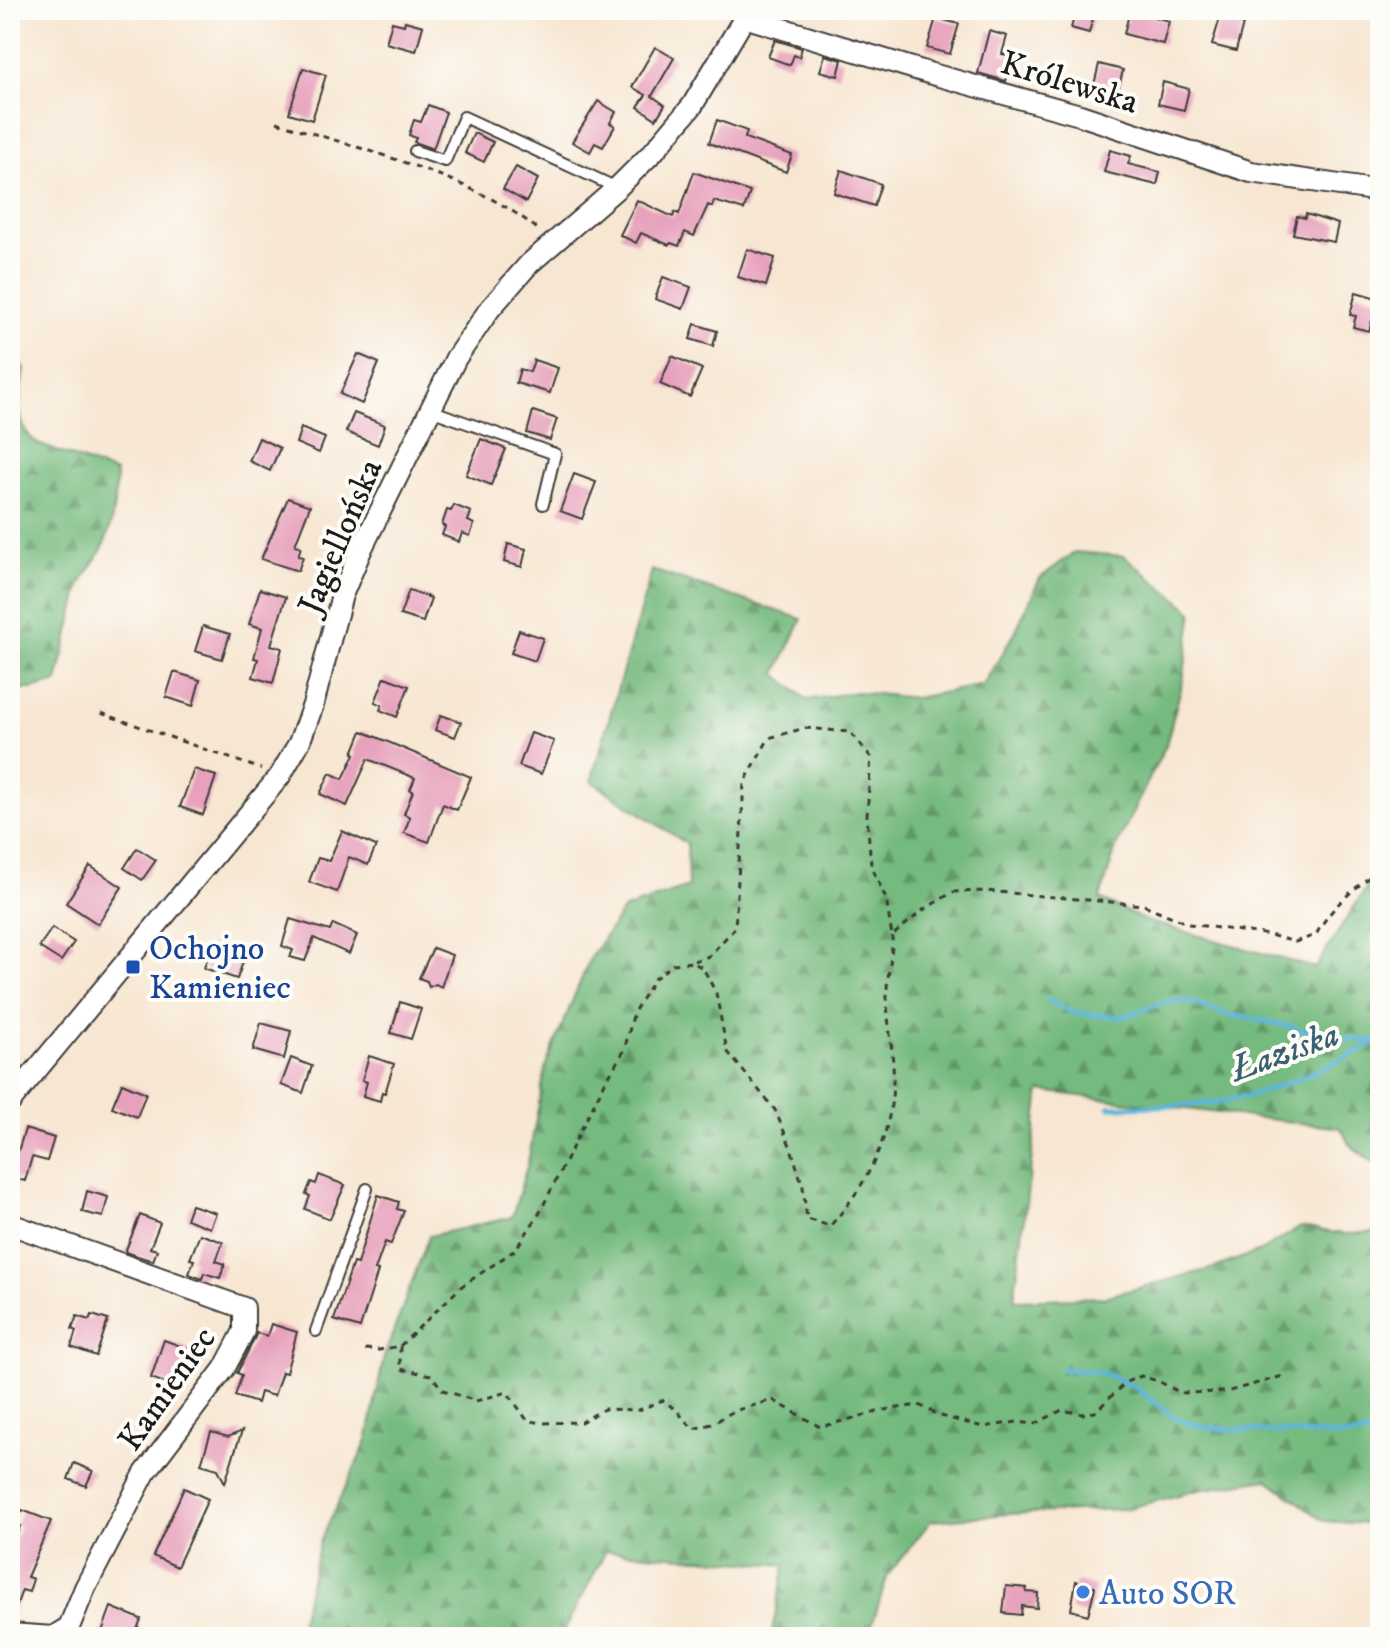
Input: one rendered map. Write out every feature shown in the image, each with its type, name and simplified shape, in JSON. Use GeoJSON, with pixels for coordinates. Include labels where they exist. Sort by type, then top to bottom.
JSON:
{"type":"FeatureCollection","features":[{"type":"Feature","properties":{"kind":"street","name":"Jagiellońska"},"geometry":{"type":"LineString","coordinates":[[10,1102],[280,776],[299,743],[313,705],[347,583],[456,358],[489,310],[529,264],[617,188],[692,106],[746,14]]}},
{"type":"Feature","properties":{"kind":"street","name":"Królewska"},"geometry":{"type":"LineString","coordinates":[[746,14],[1080,115],[1251,172],[1380,191]]}},
{"type":"Feature","properties":{"kind":"street","name":"Kamieniec"},"geometry":{"type":"LineString","coordinates":[[10,1224],[244,1308],[244,1331],[224,1369],[145,1473],[85,1588],[69,1627],[53,1637],[10,1634]]}},
{"type":"Feature","properties":{"kind":"lane"},"geometry":{"type":"LineString","coordinates":[[415,151],[445,161],[464,117],[617,188]]}},
{"type":"Feature","properties":{"kind":"lane"},"geometry":{"type":"LineString","coordinates":[[430,410],[555,454],[543,504]]}},
{"type":"Feature","properties":{"kind":"lane"},"geometry":{"type":"LineString","coordinates":[[316,1331],[367,1189]]}},
{"type":"Feature","properties":{"kind":"path"},"geometry":{"type":"LineString","coordinates":[[277,122],[477,191],[519,213],[554,243]]}},
{"type":"Feature","properties":{"kind":"path"},"geometry":{"type":"LineString","coordinates":[[101,713],[280,776]]}},
{"type":"Feature","properties":{"kind":"path"},"geometry":{"type":"LineString","coordinates":[[365,1349],[400,1346],[462,1286],[515,1250],[538,1216],[605,1082],[624,1051],[634,1012],[654,979],[673,964],[709,956],[735,928],[744,783],[769,738],[805,728],[850,732],[871,757],[867,816],[871,865],[886,899],[892,936],[893,955],[886,995],[894,1082],[884,1141],[854,1200],[830,1226],[807,1219],[803,1187],[775,1110],[727,1051],[716,993],[703,968],[692,962]]}},
{"type":"Feature","properties":{"kind":"path"},"geometry":{"type":"LineString","coordinates":[[892,936],[923,910],[953,892],[987,891],[1144,905],[1189,924],[1270,935],[1295,942],[1316,935],[1340,902],[1380,869]]}},
{"type":"Feature","properties":{"kind":"path"},"geometry":{"type":"LineString","coordinates":[[400,1346],[400,1369],[431,1375],[443,1390],[476,1401],[507,1392],[527,1420],[541,1423],[581,1422],[604,1409],[639,1410],[663,1400],[693,1429],[712,1424],[734,1411],[773,1400],[820,1427],[884,1410],[919,1405],[941,1416],[983,1427],[1017,1422],[1035,1424],[1062,1410],[1082,1414],[1095,1412],[1126,1382],[1141,1376],[1181,1393],[1226,1392],[1283,1376]]}},
{"type":"Feature","properties":{"kind":"green space"},"geometry":{"type":"Polygon","coordinates":[[[15,357],[24,368],[20,409],[24,428],[30,436],[38,444],[116,473],[109,531],[80,587],[57,682],[32,689],[10,689],[10,360],[15,357]]]}},
{"type":"Feature","properties":{"kind":"green space"},"geometry":{"type":"Polygon","coordinates":[[[1075,552],[1124,556],[1193,612],[1183,680],[1166,745],[1117,844],[1100,899],[1146,921],[1315,968],[1380,866],[1380,1168],[1349,1144],[1341,1128],[1040,1091],[1014,1300],[1104,1297],[1214,1268],[1260,1251],[1301,1227],[1343,1234],[1380,1232],[1380,1525],[1324,1521],[1267,1479],[1198,1490],[1125,1509],[931,1521],[888,1575],[868,1637],[771,1637],[785,1565],[606,1551],[561,1637],[297,1637],[320,1542],[367,1441],[384,1357],[429,1236],[512,1217],[528,1163],[546,1065],[590,958],[624,909],[688,887],[687,844],[591,781],[652,570],[802,619],[776,674],[807,700],[856,692],[915,698],[983,685],[1015,632],[1040,578],[1075,552]]]}},
{"type":"Feature","properties":{"kind":"building"},"geometry":{"type":"Polygon","coordinates":[[[1076,10],[1095,10],[1089,33],[1071,28],[1076,10]]]}},
{"type":"Feature","properties":{"kind":"building"},"geometry":{"type":"Polygon","coordinates":[[[1130,10],[1169,21],[1163,44],[1124,34],[1130,10]]]}},
{"type":"Feature","properties":{"kind":"building"},"geometry":{"type":"Polygon","coordinates":[[[936,18],[959,24],[950,54],[927,48],[936,18]]]}},
{"type":"Feature","properties":{"kind":"building"},"geometry":{"type":"Polygon","coordinates":[[[1220,18],[1243,24],[1236,51],[1212,45],[1220,18]]]}},
{"type":"Feature","properties":{"kind":"building"},"geometry":{"type":"Polygon","coordinates":[[[405,21],[423,26],[416,51],[386,43],[392,22],[404,25],[405,21]]]}},
{"type":"Feature","properties":{"kind":"building"},"geometry":{"type":"Polygon","coordinates":[[[989,31],[1007,36],[1002,54],[1012,56],[1006,81],[978,73],[989,31]]]}},
{"type":"Feature","properties":{"kind":"building"},"geometry":{"type":"Polygon","coordinates":[[[775,40],[802,48],[799,57],[794,55],[790,65],[768,57],[775,40]]]}},
{"type":"Feature","properties":{"kind":"building"},"geometry":{"type":"Polygon","coordinates":[[[655,47],[674,58],[652,96],[665,105],[656,119],[638,107],[646,95],[632,87],[655,47]]]}},
{"type":"Feature","properties":{"kind":"building"},"geometry":{"type":"Polygon","coordinates":[[[825,55],[842,60],[838,76],[820,71],[825,55]]]}},
{"type":"Feature","properties":{"kind":"building"},"geometry":{"type":"Polygon","coordinates":[[[1099,64],[1123,70],[1117,95],[1093,89],[1099,64]]]}},
{"type":"Feature","properties":{"kind":"building"},"geometry":{"type":"Polygon","coordinates":[[[303,68],[326,75],[312,120],[289,113],[303,68]]]}},
{"type":"Feature","properties":{"kind":"building"},"geometry":{"type":"Polygon","coordinates":[[[1163,82],[1189,89],[1184,110],[1158,104],[1163,82]]]}},
{"type":"Feature","properties":{"kind":"building"},"geometry":{"type":"Polygon","coordinates":[[[598,101],[616,112],[610,123],[615,126],[603,147],[595,143],[590,152],[572,142],[598,101]]]}},
{"type":"Feature","properties":{"kind":"building"},"geometry":{"type":"Polygon","coordinates":[[[428,105],[446,112],[433,149],[414,142],[416,138],[409,135],[414,120],[421,122],[428,105]]]}},
{"type":"Feature","properties":{"kind":"building"},"geometry":{"type":"Polygon","coordinates":[[[717,120],[747,131],[745,138],[792,155],[786,172],[709,143],[717,120]]]}},
{"type":"Feature","properties":{"kind":"building"},"geometry":{"type":"Polygon","coordinates":[[[474,133],[493,142],[484,162],[465,153],[474,133]]]}},
{"type":"Feature","properties":{"kind":"building"},"geometry":{"type":"Polygon","coordinates":[[[1110,150],[1131,156],[1128,164],[1160,172],[1157,185],[1104,172],[1110,150]]]}},
{"type":"Feature","properties":{"kind":"building"},"geometry":{"type":"Polygon","coordinates":[[[516,167],[538,179],[526,202],[503,189],[516,167]]]}},
{"type":"Feature","properties":{"kind":"building"},"geometry":{"type":"Polygon","coordinates":[[[841,170],[881,184],[874,206],[834,193],[841,170]]]}},
{"type":"Feature","properties":{"kind":"building"},"geometry":{"type":"Polygon","coordinates":[[[694,172],[750,192],[744,210],[714,201],[712,207],[708,205],[694,236],[685,232],[679,246],[641,233],[636,243],[620,235],[637,200],[673,217],[675,212],[679,214],[694,172]]]}},
{"type":"Feature","properties":{"kind":"building"},"geometry":{"type":"Polygon","coordinates":[[[1306,214],[1338,224],[1334,242],[1293,234],[1297,216],[1305,218],[1306,214]]]}},
{"type":"Feature","properties":{"kind":"building"},"geometry":{"type":"Polygon","coordinates":[[[747,249],[775,258],[766,286],[738,277],[747,249]]]}},
{"type":"Feature","properties":{"kind":"building"},"geometry":{"type":"Polygon","coordinates":[[[663,277],[691,287],[683,309],[655,299],[663,277]]]}},
{"type":"Feature","properties":{"kind":"building"},"geometry":{"type":"Polygon","coordinates":[[[1356,292],[1380,299],[1380,323],[1372,321],[1369,331],[1353,327],[1356,316],[1350,315],[1356,292]]]}},
{"type":"Feature","properties":{"kind":"building"},"geometry":{"type":"Polygon","coordinates":[[[695,324],[717,331],[713,346],[690,339],[695,324]]]}},
{"type":"Feature","properties":{"kind":"building"},"geometry":{"type":"Polygon","coordinates":[[[358,354],[379,363],[362,404],[340,394],[358,354]]]}},
{"type":"Feature","properties":{"kind":"building"},"geometry":{"type":"Polygon","coordinates":[[[672,356],[702,369],[690,397],[660,384],[672,356]]]}},
{"type":"Feature","properties":{"kind":"building"},"geometry":{"type":"Polygon","coordinates":[[[534,360],[558,368],[550,393],[516,383],[520,369],[530,372],[534,360]]]}},
{"type":"Feature","properties":{"kind":"building"},"geometry":{"type":"Polygon","coordinates":[[[533,411],[557,419],[550,440],[527,433],[533,411]]]}},
{"type":"Feature","properties":{"kind":"building"},"geometry":{"type":"Polygon","coordinates":[[[354,413],[385,425],[378,445],[346,432],[354,413]]]}},
{"type":"Feature","properties":{"kind":"building"},"geometry":{"type":"Polygon","coordinates":[[[301,428],[325,438],[319,453],[296,443],[301,428]]]}},
{"type":"Feature","properties":{"kind":"building"},"geometry":{"type":"Polygon","coordinates":[[[259,438],[280,448],[270,471],[249,461],[259,438]]]}},
{"type":"Feature","properties":{"kind":"building"},"geometry":{"type":"Polygon","coordinates":[[[481,439],[506,449],[491,485],[466,475],[481,439]]]}},
{"type":"Feature","properties":{"kind":"building"},"geometry":{"type":"Polygon","coordinates":[[[574,474],[596,482],[582,519],[560,511],[574,474]]]}},
{"type":"Feature","properties":{"kind":"building"},"geometry":{"type":"Polygon","coordinates":[[[288,498],[310,506],[295,545],[301,547],[298,556],[303,557],[298,571],[261,559],[288,498]]]}},
{"type":"Feature","properties":{"kind":"building"},"geometry":{"type":"Polygon","coordinates":[[[454,505],[471,512],[468,521],[474,524],[470,536],[462,533],[459,542],[442,535],[447,510],[451,511],[454,505]]]}},
{"type":"Feature","properties":{"kind":"building"},"geometry":{"type":"Polygon","coordinates":[[[508,544],[526,549],[522,567],[504,562],[508,544]]]}},
{"type":"Feature","properties":{"kind":"building"},"geometry":{"type":"Polygon","coordinates":[[[260,589],[286,597],[271,645],[282,648],[273,683],[253,677],[258,659],[254,658],[262,628],[249,624],[260,589]]]}},
{"type":"Feature","properties":{"kind":"building"},"geometry":{"type":"Polygon","coordinates":[[[409,590],[431,598],[423,622],[400,615],[409,590]]]}},
{"type":"Feature","properties":{"kind":"building"},"geometry":{"type":"Polygon","coordinates":[[[203,626],[230,634],[222,659],[195,651],[203,626]]]}},
{"type":"Feature","properties":{"kind":"building"},"geometry":{"type":"Polygon","coordinates":[[[519,630],[543,638],[535,661],[511,653],[519,630]]]}},
{"type":"Feature","properties":{"kind":"building"},"geometry":{"type":"Polygon","coordinates":[[[174,672],[200,680],[193,706],[166,697],[174,672]]]}},
{"type":"Feature","properties":{"kind":"building"},"geometry":{"type":"Polygon","coordinates":[[[385,677],[409,686],[397,717],[380,710],[382,705],[375,702],[385,677]]]}},
{"type":"Feature","properties":{"kind":"building"},"geometry":{"type":"Polygon","coordinates":[[[441,715],[461,722],[455,737],[435,730],[441,715]]]}},
{"type":"Feature","properties":{"kind":"building"},"geometry":{"type":"Polygon","coordinates":[[[362,731],[471,777],[457,810],[443,804],[429,842],[404,833],[410,817],[404,814],[415,778],[368,759],[347,806],[320,794],[330,773],[343,779],[362,731]]]}},
{"type":"Feature","properties":{"kind":"building"},"geometry":{"type":"Polygon","coordinates":[[[531,733],[554,741],[541,774],[519,766],[531,733]]]}},
{"type":"Feature","properties":{"kind":"building"},"geometry":{"type":"Polygon","coordinates":[[[194,769],[216,776],[203,815],[180,807],[194,769]]]}},
{"type":"Feature","properties":{"kind":"building"},"geometry":{"type":"Polygon","coordinates":[[[342,831],[376,846],[368,865],[349,857],[337,892],[309,882],[318,858],[329,861],[342,831]]]}},
{"type":"Feature","properties":{"kind":"building"},"geometry":{"type":"Polygon","coordinates":[[[137,848],[156,860],[142,880],[124,868],[137,848]]]}},
{"type":"Feature","properties":{"kind":"building"},"geometry":{"type":"Polygon","coordinates":[[[90,866],[122,887],[98,924],[66,903],[90,866]]]}},
{"type":"Feature","properties":{"kind":"building"},"geometry":{"type":"Polygon","coordinates":[[[290,919],[330,931],[333,924],[357,935],[349,954],[314,938],[305,961],[290,957],[293,950],[282,946],[290,919]]]}},
{"type":"Feature","properties":{"kind":"building"},"geometry":{"type":"Polygon","coordinates":[[[52,928],[74,942],[61,961],[39,947],[52,928]]]}},
{"type":"Feature","properties":{"kind":"building"},"geometry":{"type":"Polygon","coordinates":[[[213,941],[246,953],[237,979],[204,968],[213,941]]]}},
{"type":"Feature","properties":{"kind":"building"},"geometry":{"type":"Polygon","coordinates":[[[433,948],[452,955],[441,987],[436,984],[429,987],[427,981],[419,978],[433,948]]]}},
{"type":"Feature","properties":{"kind":"building"},"geometry":{"type":"Polygon","coordinates":[[[400,1002],[421,1009],[411,1039],[391,1033],[400,1002]]]}},
{"type":"Feature","properties":{"kind":"building"},"geometry":{"type":"Polygon","coordinates":[[[261,1023],[291,1031],[284,1059],[253,1050],[261,1023]]]}},
{"type":"Feature","properties":{"kind":"building"},"geometry":{"type":"Polygon","coordinates":[[[369,1056],[394,1064],[380,1101],[363,1096],[367,1082],[362,1080],[369,1056]]]}},
{"type":"Feature","properties":{"kind":"building"},"geometry":{"type":"Polygon","coordinates":[[[291,1058],[312,1066],[303,1093],[281,1085],[291,1058]]]}},
{"type":"Feature","properties":{"kind":"building"},"geometry":{"type":"Polygon","coordinates":[[[122,1083],[146,1093],[137,1117],[112,1107],[122,1083]]]}},
{"type":"Feature","properties":{"kind":"building"},"geometry":{"type":"Polygon","coordinates":[[[25,1129],[54,1138],[47,1161],[32,1157],[25,1181],[10,1177],[25,1129]]]}},
{"type":"Feature","properties":{"kind":"building"},"geometry":{"type":"Polygon","coordinates":[[[319,1175],[345,1185],[330,1219],[305,1209],[310,1196],[306,1194],[311,1182],[316,1184],[319,1175]]]}},
{"type":"Feature","properties":{"kind":"building"},"geometry":{"type":"Polygon","coordinates":[[[87,1191],[108,1197],[103,1217],[82,1212],[87,1191]]]}},
{"type":"Feature","properties":{"kind":"building"},"geometry":{"type":"Polygon","coordinates":[[[378,1195],[399,1202],[397,1209],[404,1211],[391,1244],[385,1242],[360,1328],[334,1320],[353,1263],[357,1264],[378,1195]]]}},
{"type":"Feature","properties":{"kind":"building"},"geometry":{"type":"Polygon","coordinates":[[[191,1205],[216,1213],[210,1228],[186,1219],[191,1205]]]}},
{"type":"Feature","properties":{"kind":"building"},"geometry":{"type":"Polygon","coordinates":[[[140,1215],[160,1223],[150,1248],[157,1250],[153,1261],[125,1252],[140,1215]]]}},
{"type":"Feature","properties":{"kind":"building"},"geometry":{"type":"Polygon","coordinates":[[[200,1234],[223,1242],[216,1261],[225,1264],[220,1278],[204,1273],[202,1279],[189,1274],[194,1260],[190,1259],[200,1234]]]}},
{"type":"Feature","properties":{"kind":"building"},"geometry":{"type":"Polygon","coordinates":[[[92,1315],[108,1320],[96,1356],[71,1347],[76,1331],[72,1329],[77,1316],[90,1320],[92,1315]]]}},
{"type":"Feature","properties":{"kind":"building"},"geometry":{"type":"Polygon","coordinates":[[[271,1324],[297,1332],[286,1373],[282,1372],[274,1396],[260,1392],[257,1403],[235,1396],[242,1375],[237,1373],[257,1333],[267,1336],[271,1324]]]}},
{"type":"Feature","properties":{"kind":"building"},"geometry":{"type":"Polygon","coordinates":[[[164,1340],[189,1349],[176,1387],[151,1378],[164,1340]]]}},
{"type":"Feature","properties":{"kind":"building"},"geometry":{"type":"Polygon","coordinates":[[[242,1431],[225,1483],[218,1469],[201,1464],[211,1432],[228,1437],[242,1431]]]}},
{"type":"Feature","properties":{"kind":"building"},"geometry":{"type":"Polygon","coordinates":[[[74,1463],[93,1471],[86,1486],[68,1479],[74,1463]]]}},
{"type":"Feature","properties":{"kind":"building"},"geometry":{"type":"Polygon","coordinates":[[[184,1488],[208,1499],[177,1567],[153,1556],[184,1488]]]}},
{"type":"Feature","properties":{"kind":"building"},"geometry":{"type":"Polygon","coordinates":[[[22,1510],[51,1521],[27,1577],[33,1579],[29,1592],[22,1590],[12,1618],[10,1553],[22,1510]]]}},
{"type":"Feature","properties":{"kind":"building"},"geometry":{"type":"Polygon","coordinates":[[[1076,1581],[1095,1587],[1088,1615],[1071,1610],[1076,1581]]]}},
{"type":"Feature","properties":{"kind":"building"},"geometry":{"type":"Polygon","coordinates":[[[1006,1586],[1027,1588],[1026,1592],[1038,1593],[1037,1608],[1022,1606],[1021,1615],[1003,1613],[1006,1586]]]}},
{"type":"Feature","properties":{"kind":"building"},"geometry":{"type":"Polygon","coordinates":[[[111,1607],[141,1619],[134,1637],[100,1637],[111,1607]]]}},
{"type":"Feature","properties":{"kind":"waterway"},"geometry":{"type":"LineString","coordinates":[[1048,1000],[1074,1013],[1121,1017],[1166,1002],[1188,1001],[1228,1015],[1335,1038],[1380,1041]]}},
{"type":"Feature","properties":{"kind":"waterway","name":"Łaziska"},"geometry":{"type":"LineString","coordinates":[[1109,1107],[1197,1104],[1254,1094],[1317,1071],[1378,1041]]}},
{"type":"Feature","properties":{"kind":"waterway"},"geometry":{"type":"LineString","coordinates":[[1063,1369],[1103,1373],[1133,1386],[1171,1415],[1187,1423],[1210,1428],[1380,1437]]}},
{"type":"Feature","properties":{"kind":"place","name":"Ochojno Kamieniec"},"geometry":{"type":"Point","coordinates":[133,967]}},
{"type":"Feature","properties":{"kind":"place","name":"Auto SOR"},"geometry":{"type":"Point","coordinates":[1083,1592]}}]}
